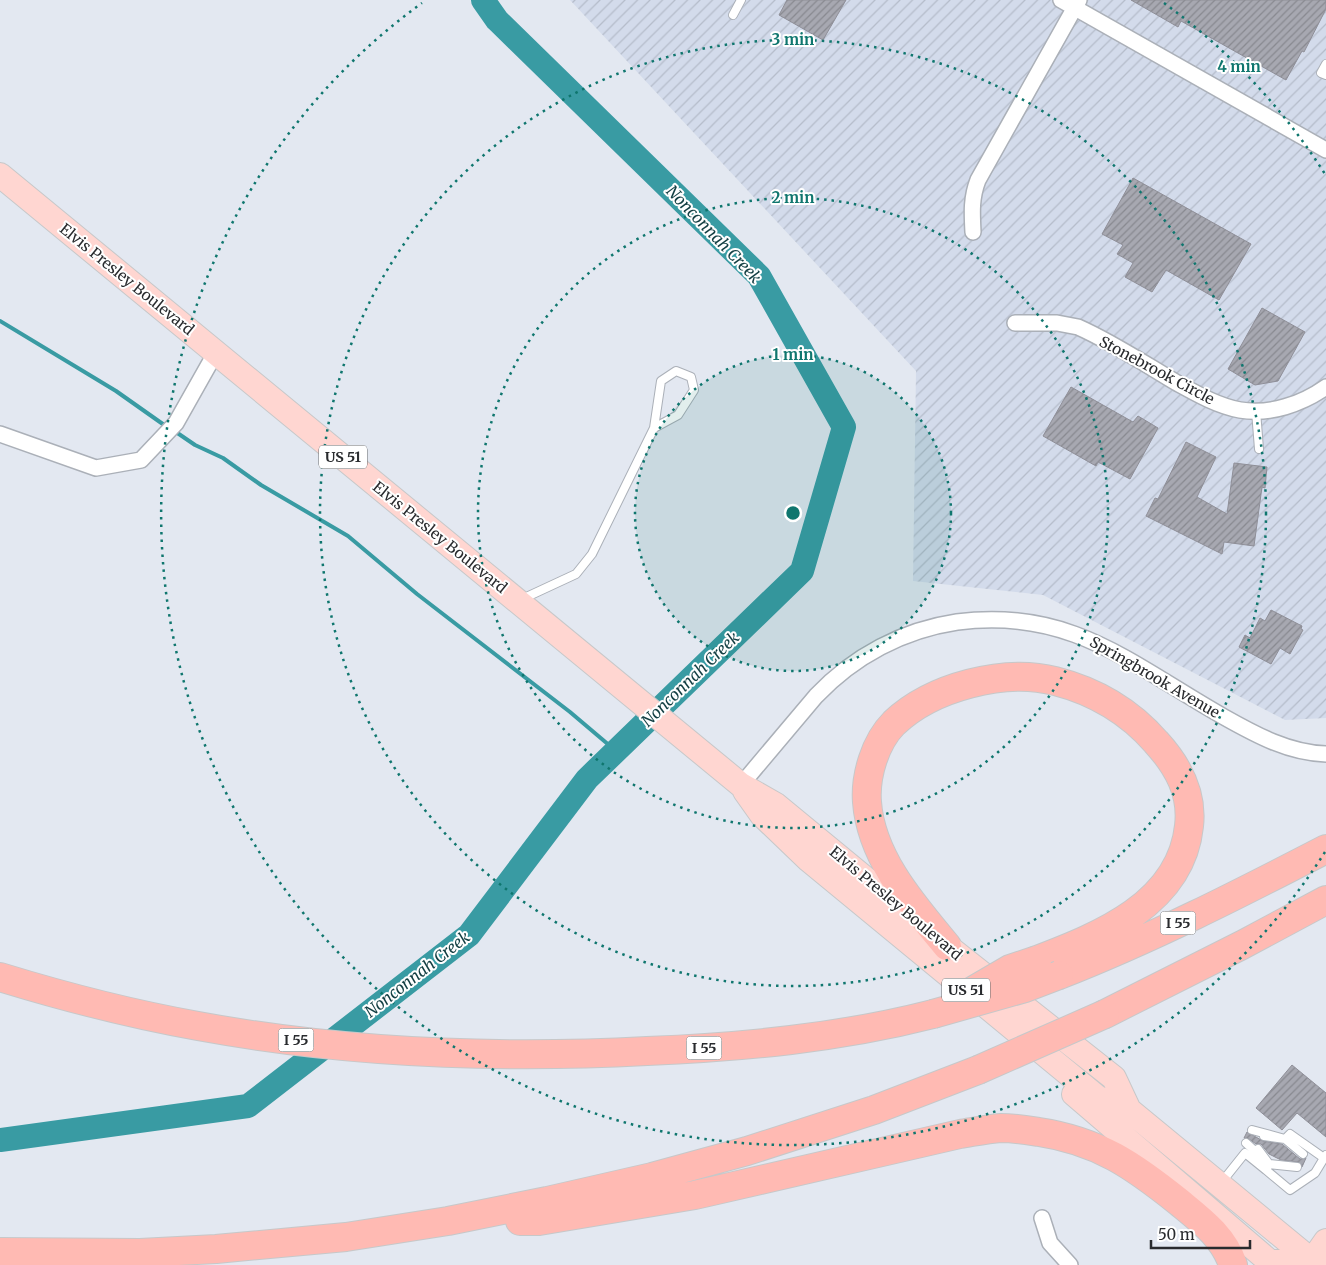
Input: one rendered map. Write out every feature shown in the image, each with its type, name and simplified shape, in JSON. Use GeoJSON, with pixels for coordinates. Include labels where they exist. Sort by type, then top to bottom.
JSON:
{"type":"FeatureCollection","features":[{"type":"Feature","properties":{"kind":"highway"},"geometry":{"type":"LineString","coordinates":[[923,1016],[1010,969],[1094,937],[1126,920],[1152,900],[1169,879],[1180,860],[1188,839],[1190,806],[1185,785],[1176,767],[1143,728],[1122,711],[1080,688],[1053,680],[1031,678],[1001,678],[951,689],[929,699],[893,724],[876,751],[868,780],[867,802],[870,820],[876,840],[895,877],[922,916],[947,946]]}},
{"type":"Feature","properties":{"kind":"highway","name":"I 55"},"geometry":{"type":"LineString","coordinates":[[0,977],[102,1006],[200,1027],[345,1046],[492,1055],[606,1054],[764,1043],[846,1032],[923,1016],[1025,988],[1098,960],[1223,902],[1326,847]]}},
{"type":"Feature","properties":{"kind":"highway"},"geometry":{"type":"LineString","coordinates":[[7,1252],[140,1253],[216,1250],[346,1238],[448,1221],[652,1177],[747,1151],[874,1110],[978,1070],[1105,1014],[1326,900]]}},
{"type":"Feature","properties":{"kind":"highway"},"geometry":{"type":"LineString","coordinates":[[1016,1128],[1043,1123],[1075,1127],[1111,1137],[1146,1156]]}},
{"type":"Feature","properties":{"kind":"highway"},"geometry":{"type":"LineString","coordinates":[[448,1221],[539,1221],[625,1208],[714,1191],[960,1134],[1000,1128],[1016,1128],[1078,1140],[1108,1152],[1134,1167],[1212,1229],[1225,1248],[1232,1265]]}},
{"type":"Feature","properties":{"kind":"main road","name":"Elvis Presley Boulevard"},"geometry":{"type":"LineString","coordinates":[[0,175],[741,785],[776,805],[947,946],[1114,1078],[1128,1110]]}},
{"type":"Feature","properties":{"kind":"main road","name":"Elvis Presley Boulevard"},"geometry":{"type":"LineString","coordinates":[[741,785],[762,815],[810,860],[1098,1098],[1128,1110],[1315,1263]]}},
{"type":"Feature","properties":{"kind":"main road"},"geometry":{"type":"LineString","coordinates":[[1008,1024],[1045,1070],[1270,1262],[1315,1263],[1326,1241]]}},
{"type":"Feature","properties":{"kind":"street"},"geometry":{"type":"LineString","coordinates":[[1061,0],[1077,4],[1326,150]]}},
{"type":"Feature","properties":{"kind":"street"},"geometry":{"type":"LineString","coordinates":[[973,232],[972,205],[978,180],[1077,4]]}},
{"type":"Feature","properties":{"kind":"street","name":"Stonebrook Circle"},"geometry":{"type":"LineString","coordinates":[[1015,323],[1057,323],[1078,327],[1201,396],[1218,404],[1240,410],[1256,411],[1295,404],[1326,387]]}},
{"type":"Feature","properties":{"kind":"street"},"geometry":{"type":"LineString","coordinates":[[0,434],[96,468],[141,460],[176,423],[216,352]]}},
{"type":"Feature","properties":{"kind":"street","name":"Springbrook Avenue"},"geometry":{"type":"LineString","coordinates":[[741,785],[829,682],[861,658],[910,634],[946,624],[984,620],[1030,622],[1086,637],[1120,654],[1258,736],[1302,752],[1326,754]]}},
{"type":"Feature","properties":{"kind":"street"},"geometry":{"type":"LineString","coordinates":[[1042,1218],[1050,1244],[1070,1265]]}},
{"type":"Feature","properties":{"kind":"lane"},"geometry":{"type":"LineString","coordinates":[[733,15],[741,0]]}},
{"type":"Feature","properties":{"kind":"lane"},"geometry":{"type":"LineString","coordinates":[[1326,64],[1321,73],[1326,76]]}},
{"type":"Feature","properties":{"kind":"lane"},"geometry":{"type":"LineString","coordinates":[[518,601],[576,574],[592,554],[654,428],[661,381],[676,371],[690,377],[694,390],[678,415],[654,428]]}},
{"type":"Feature","properties":{"kind":"lane"},"geometry":{"type":"LineString","coordinates":[[1256,411],[1259,449]]}},
{"type":"Feature","properties":{"kind":"lane"},"geometry":{"type":"LineString","coordinates":[[1252,1130],[1281,1141],[1303,1154]]}},
{"type":"Feature","properties":{"kind":"lane"},"geometry":{"type":"LineString","coordinates":[[1246,1143],[1290,1190],[1315,1173],[1325,1157],[1290,1134],[1281,1141]]}},
{"type":"Feature","properties":{"kind":"lane"},"geometry":{"type":"LineString","coordinates":[[1264,1136],[1281,1141],[1292,1149]]}},
{"type":"Feature","properties":{"kind":"lane"},"geometry":{"type":"LineString","coordinates":[[1258,1149],[1268,1167]]}},
{"type":"Feature","properties":{"kind":"lane"},"geometry":{"type":"LineString","coordinates":[[1220,1185],[1245,1153],[1268,1167],[1297,1167]]}},
{"type":"Feature","properties":{"kind":"lane"},"geometry":{"type":"LineString","coordinates":[[1268,1167],[1272,1156]]}},
{"type":"Feature","properties":{"kind":"lane"},"geometry":{"type":"LineString","coordinates":[[1268,1167],[1286,1162]]}},
{"type":"Feature","properties":{"kind":"shaded area"},"geometry":{"type":"Polygon","coordinates":[[[570,0],[1326,0],[1326,718],[1285,720],[1043,595],[913,581],[916,371],[570,0]]]}},
{"type":"Feature","properties":{"kind":"building"},"geometry":{"type":"Polygon","coordinates":[[[787,0],[846,0],[823,40],[779,15],[787,0]]]}},
{"type":"Feature","properties":{"kind":"building"},"geometry":{"type":"Polygon","coordinates":[[[1131,0],[1326,0],[1326,9],[1304,52],[1302,51],[1286,80],[1181,21],[1178,27],[1131,0]]]}},
{"type":"Feature","properties":{"kind":"building"},"geometry":{"type":"Polygon","coordinates":[[[1133,178],[1251,244],[1219,300],[1166,270],[1152,292],[1125,277],[1133,263],[1117,254],[1123,245],[1102,234],[1133,178]]]}},
{"type":"Feature","properties":{"kind":"building"},"geometry":{"type":"Polygon","coordinates":[[[1262,308],[1305,332],[1278,381],[1255,385],[1228,369],[1262,308]]]}},
{"type":"Feature","properties":{"kind":"building"},"geometry":{"type":"Polygon","coordinates":[[[1071,387],[1133,422],[1138,416],[1158,428],[1130,479],[1098,462],[1096,466],[1043,436],[1071,387]]]}},
{"type":"Feature","properties":{"kind":"building"},"geometry":{"type":"Polygon","coordinates":[[[1186,442],[1216,457],[1197,497],[1227,514],[1234,463],[1267,467],[1265,488],[1262,487],[1254,546],[1224,542],[1222,554],[1146,516],[1155,498],[1158,499],[1186,442]]]}},
{"type":"Feature","properties":{"kind":"building"},"geometry":{"type":"Polygon","coordinates":[[[1271,610],[1302,626],[1301,629],[1303,630],[1290,654],[1280,648],[1271,664],[1239,647],[1245,635],[1250,638],[1260,618],[1265,621],[1271,610]]]}},
{"type":"Feature","properties":{"kind":"building"},"geometry":{"type":"Polygon","coordinates":[[[1292,1065],[1326,1093],[1326,1137],[1297,1113],[1282,1130],[1256,1108],[1292,1065]]]}},
{"type":"Feature","properties":{"kind":"building"},"geometry":{"type":"Polygon","coordinates":[[[1247,1132],[1263,1141],[1282,1144],[1300,1159],[1306,1158],[1302,1167],[1298,1162],[1281,1160],[1269,1154],[1261,1144],[1256,1144],[1244,1138],[1247,1132]]]}},
{"type":"Feature","properties":{"kind":"waterway","name":"Nonconnah Creek"},"geometry":{"type":"LineString","coordinates":[[0,1140],[248,1106],[469,935],[587,779],[802,571],[844,427],[759,276],[497,20],[483,0]]}},
{"type":"Feature","properties":{"kind":"waterway"},"geometry":{"type":"LineString","coordinates":[[0,321],[116,391],[167,427]]}},
{"type":"Feature","properties":{"kind":"waterway"},"geometry":{"type":"LineString","coordinates":[[173,430],[195,445],[223,458],[261,485],[348,536],[417,594],[570,712],[616,751]]}}]}
